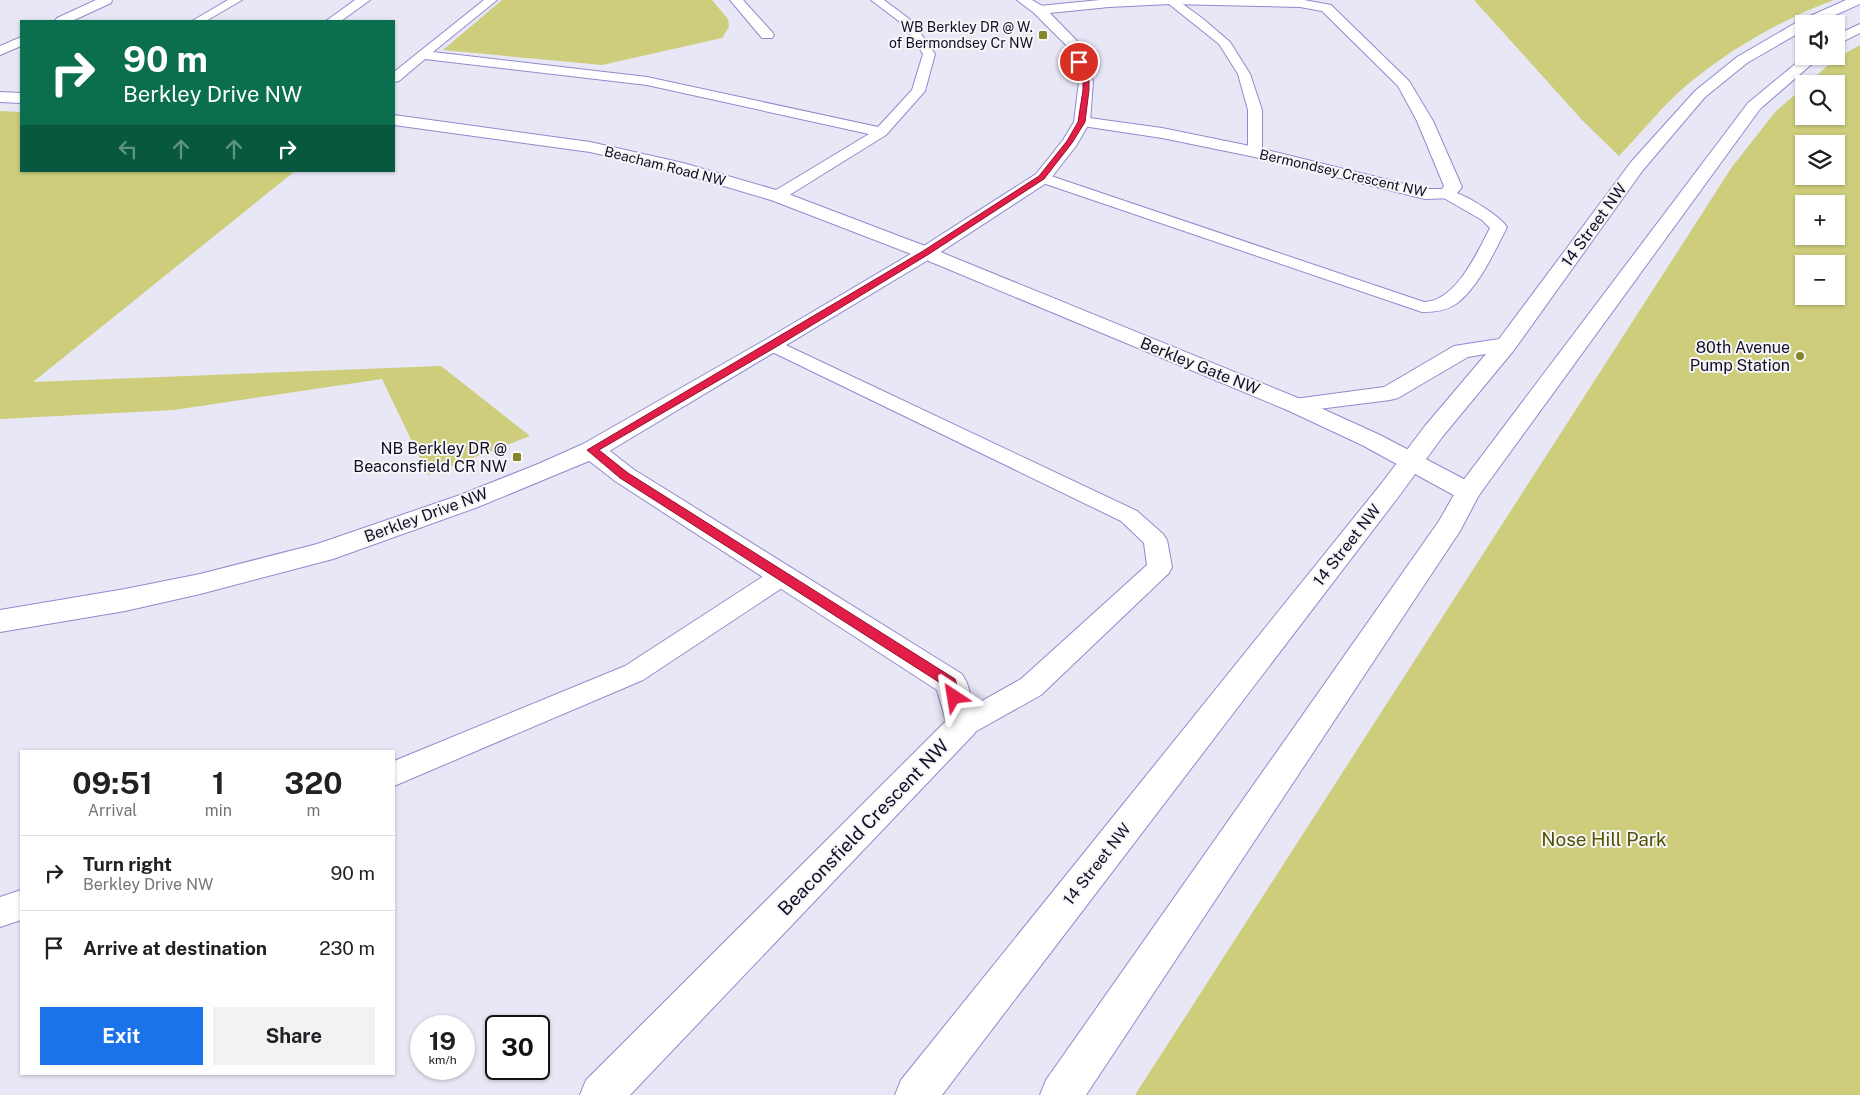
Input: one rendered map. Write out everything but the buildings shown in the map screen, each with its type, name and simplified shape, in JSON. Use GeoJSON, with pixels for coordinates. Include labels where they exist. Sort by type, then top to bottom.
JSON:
{"type":"FeatureCollection","features":[{"type":"Feature","properties":{"kind":"street"},"geometry":{"type":"LineString","coordinates":[[64,20],[106,0]]}},
{"type":"Feature","properties":{"kind":"street"},"geometry":{"type":"LineString","coordinates":[[334,20],[364,0]]}},
{"type":"Feature","properties":{"kind":"street"},"geometry":{"type":"LineString","coordinates":[[736,0],[767,35]]}},
{"type":"Feature","properties":{"kind":"street","name":"Bermondsey Crescent NW"},"geometry":{"type":"LineString","coordinates":[[1031,5],[1170,0],[1300,3],[1326,8],[1404,84],[1425,121],[1453,187],[1447,194],[1425,194],[1255,152],[1162,133],[1082,122]]}},
{"type":"Feature","properties":{"kind":"street","name":"14 Street NW"},"geometry":{"type":"LineString","coordinates":[[1822,15],[1859,0]]}},
{"type":"Feature","properties":{"kind":"street","name":"Berkley Drive NW"},"geometry":{"type":"LineString","coordinates":[[0,621],[172,590],[323,552],[469,501],[592,450],[773,345],[926,253],[1042,178],[1070,142],[1082,122],[1086,81],[1072,44],[1031,5]]}},
{"type":"Feature","properties":{"kind":"street"},"geometry":{"type":"LineString","coordinates":[[1845,36],[1860,28]]}},
{"type":"Feature","properties":{"kind":"street","name":"14 Street NW"},"geometry":{"type":"LineString","coordinates":[[916,1095],[1434,431],[1506,346],[1637,166],[1700,94],[1742,60],[1795,29]]}},
{"type":"Feature","properties":{"kind":"street"},"geometry":{"type":"LineString","coordinates":[[0,51],[20,41]]}},
{"type":"Feature","properties":{"kind":"street"},"geometry":{"type":"LineString","coordinates":[[1061,1095],[1450,525],[1468,492],[1754,106],[1803,65]]}},
{"type":"Feature","properties":{"kind":"street"},"geometry":{"type":"LineString","coordinates":[[0,97],[20,98]]}},
{"type":"Feature","properties":{"kind":"street","name":"Beacham Road NW"},"geometry":{"type":"LineString","coordinates":[[395,120],[590,147],[677,168],[777,196],[926,253]]}},
{"type":"Feature","properties":{"kind":"street","name":"Berkley Gate NW"},"geometry":{"type":"LineString","coordinates":[[926,253],[1296,405],[1412,461],[1468,492]]}},
{"type":"Feature","properties":{"kind":"street"},"geometry":{"type":"LineString","coordinates":[[1296,405],[1390,393],[1462,351],[1506,346]]}},
{"type":"Feature","properties":{"kind":"street"},"geometry":{"type":"LineString","coordinates":[[592,450],[624,475],[950,683],[962,725]]}},
{"type":"Feature","properties":{"kind":"street","name":"Beaconsfield Crescent NW"},"geometry":{"type":"LineString","coordinates":[[601,1095],[962,725]]}},
{"type":"Feature","properties":{"kind":"lane"},"geometry":{"type":"LineString","coordinates":[[200,20],[236,0]]}},
{"type":"Feature","properties":{"kind":"lane"},"geometry":{"type":"LineString","coordinates":[[395,77],[491,0]]}},
{"type":"Feature","properties":{"kind":"lane"},"geometry":{"type":"LineString","coordinates":[[777,196],[881,132],[918,91],[929,54],[908,23],[877,0]]}},
{"type":"Feature","properties":{"kind":"lane"},"geometry":{"type":"LineString","coordinates":[[1170,0],[1224,42],[1244,74],[1255,110],[1255,152]]}},
{"type":"Feature","properties":{"kind":"lane"},"geometry":{"type":"LineString","coordinates":[[423,55],[647,81],[881,132]]}},
{"type":"Feature","properties":{"kind":"lane"},"geometry":{"type":"LineString","coordinates":[[1042,178],[1422,307],[1440,306],[1450,301],[1482,262],[1499,227],[1488,217],[1447,194]]}},
{"type":"Feature","properties":{"kind":"lane"},"geometry":{"type":"LineString","coordinates":[[773,345],[1129,516],[1155,540],[1160,567],[1031,687],[962,725]]}},
{"type":"Feature","properties":{"kind":"lane"},"geometry":{"type":"LineString","coordinates":[[395,774],[634,673],[782,576]]}},
{"type":"Feature","properties":{"kind":"lane"},"geometry":{"type":"LineString","coordinates":[[0,912],[20,905]]}},
{"type":"Feature","properties":{"kind":"green space"},"geometry":{"type":"Polygon","coordinates":[[[502,0],[712,0],[728,19],[729,27],[722,38],[602,65],[443,50],[502,0]]]}},
{"type":"Feature","properties":{"kind":"green space"},"geometry":{"type":"Polygon","coordinates":[[[1474,0],[1834,0],[1795,15],[1722,58],[1670,100],[1619,156],[1582,120],[1474,0]]]}},
{"type":"Feature","properties":{"kind":"green space","name":"Nose Hill Park"},"geometry":{"type":"Polygon","coordinates":[[[1860,45],[1860,1095],[1135,1095],[1732,167],[1776,111],[1795,95],[1795,125],[1845,125],[1845,75],[1817,75],[1828,65],[1845,65],[1845,54],[1860,45]]]}},
{"type":"Feature","properties":{"kind":"green space"},"geometry":{"type":"Polygon","coordinates":[[[0,111],[20,112],[20,172],[294,172],[33,382],[441,366],[530,436],[428,475],[382,379],[174,410],[0,419],[0,111]]]}},
{"type":"Feature","properties":{"kind":"place","name":"WB Berkley DR @ W. of Bermondsey Cr NW"},"geometry":{"type":"Point","coordinates":[1043,35]}},
{"type":"Feature","properties":{"kind":"place","name":"80th Avenue Pump Station"},"geometry":{"type":"Point","coordinates":[1800,356]}},
{"type":"Feature","properties":{"kind":"place","name":"NB Berkley DR @ Beaconsfield CR NW"},"geometry":{"type":"Point","coordinates":[517,457]}},
{"type":"Feature","properties":{"kind":"route"},"geometry":{"type":"LineString","coordinates":[[954,697],[950,683],[624,475],[592,450],[773,345],[926,253],[1042,178],[1070,142],[1082,122],[1086,81],[1079,62]]}}]}
